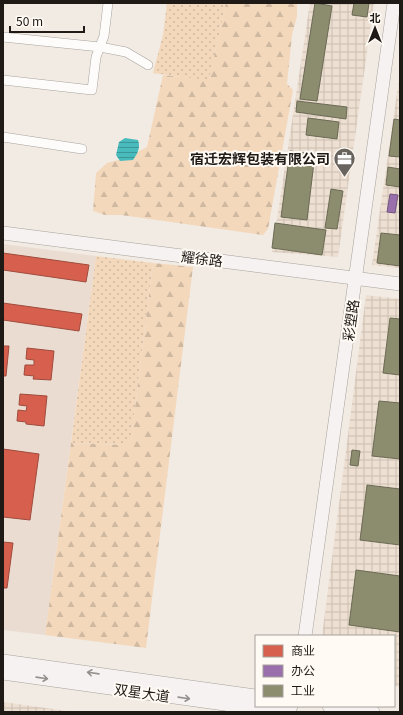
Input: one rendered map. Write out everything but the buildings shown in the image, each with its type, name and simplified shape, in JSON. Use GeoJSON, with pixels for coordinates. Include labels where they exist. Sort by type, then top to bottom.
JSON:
{"type":"FeatureCollection","features":[{"type":"Feature","properties":{"kind":"street"},"geometry":{"type":"LineString","coordinates":[[3,80],[92,90],[96,57],[104,36],[108,3]]}},
{"type":"Feature","properties":{"kind":"street","name":"彩塑路"},"geometry":{"type":"LineString","coordinates":[[305,635],[394,3]]}},
{"type":"Feature","properties":{"kind":"street"},"geometry":{"type":"LineString","coordinates":[[3,37],[100,47],[126,52],[148,65]]}},
{"type":"Feature","properties":{"kind":"street"},"geometry":{"type":"LineString","coordinates":[[3,137],[82,149]]}},
{"type":"Feature","properties":{"kind":"street","name":"耀徐路"},"geometry":{"type":"LineString","coordinates":[[3,233],[400,284]]}},
{"type":"Feature","properties":{"kind":"street","name":"双星大道"},"geometry":{"type":"LineString","coordinates":[[3,661],[255,696]]}},
{"type":"Feature","properties":{"kind":"street","name":"双星大道"},"geometry":{"type":"LineString","coordinates":[[3,673],[281,712]]}},
{"type":"Feature","properties":{"kind":"street"},"geometry":{"type":"LineString","coordinates":[[336,707],[373,712]]}},
{"type":"Feature","properties":{"kind":"shaded area"},"geometry":{"type":"Polygon","coordinates":[[[310,3],[374,3],[338,257],[272,252],[310,3]]]}},
{"type":"Feature","properties":{"kind":"shaded area"},"geometry":{"type":"Polygon","coordinates":[[[400,73],[400,268],[372,265],[400,73]]]}},
{"type":"Feature","properties":{"kind":"shaded area"},"geometry":{"type":"Polygon","coordinates":[[[3,244],[96,256],[45,635],[3,630],[3,244]]]}},
{"type":"Feature","properties":{"kind":"shaded area"},"geometry":{"type":"Polygon","coordinates":[[[366,295],[400,299],[400,687],[395,686],[395,635],[322,635],[366,295]]]}},
{"type":"Feature","properties":{"kind":"shaded area"},"geometry":{"type":"Polygon","coordinates":[[[3,702],[74,712],[3,712],[3,702]]]}},
{"type":"Feature","properties":{"kind":"green space"},"geometry":{"type":"Polygon","coordinates":[[[167,3],[226,3],[209,81],[153,73],[163,35],[167,3]]]}},
{"type":"Feature","properties":{"kind":"green space"},"geometry":{"type":"Polygon","coordinates":[[[226,3],[297,3],[297,16],[292,35],[287,84],[293,90],[268,229],[263,235],[121,215],[105,215],[93,211],[96,173],[107,163],[126,158],[147,147],[163,75],[209,80],[226,3]]]}},
{"type":"Feature","properties":{"kind":"green space"},"geometry":{"type":"Polygon","coordinates":[[[96,256],[153,263],[131,440],[125,445],[71,443],[96,256]]]}},
{"type":"Feature","properties":{"kind":"green space"},"geometry":{"type":"Polygon","coordinates":[[[153,263],[193,267],[146,648],[45,635],[71,443],[124,445],[131,440],[153,263]]]}},
{"type":"Feature","properties":{"kind":"water"},"geometry":{"type":"Polygon","coordinates":[[[125,138],[138,140],[139,148],[133,160],[120,161],[116,155],[119,142],[125,138]]]}},
{"type":"Feature","properties":{"kind":"place","name":"宿迁宏辉包装有限公司"},"geometry":{"type":"Point","coordinates":[345,178]}}]}
